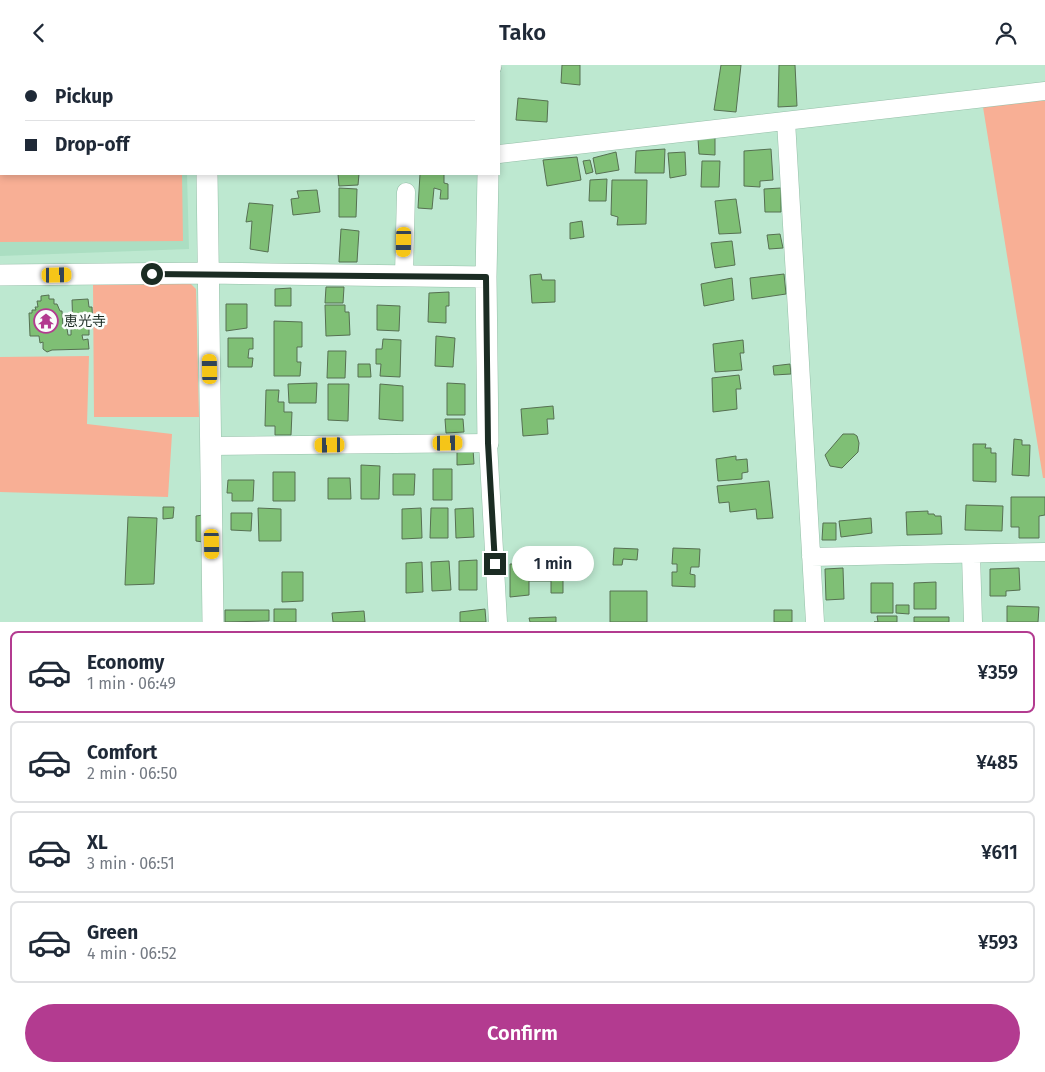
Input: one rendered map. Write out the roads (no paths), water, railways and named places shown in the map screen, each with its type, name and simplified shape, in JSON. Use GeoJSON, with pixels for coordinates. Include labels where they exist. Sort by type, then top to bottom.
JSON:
{"type":"FeatureCollection","features":[{"type":"Feature","properties":{"kind":"street"},"geometry":{"type":"LineString","coordinates":[[500,154],[1045,91]]}},
{"type":"Feature","properties":{"kind":"street"},"geometry":{"type":"LineString","coordinates":[[786,121],[815,622]]}},
{"type":"Feature","properties":{"kind":"street"},"geometry":{"type":"LineString","coordinates":[[207,175],[213,622]]}},
{"type":"Feature","properties":{"kind":"street"},"geometry":{"type":"LineString","coordinates":[[488,175],[486,277],[488,443],[498,622]]}},
{"type":"Feature","properties":{"kind":"street"},"geometry":{"type":"LineString","coordinates":[[404,275],[406,192]]}},
{"type":"Feature","properties":{"kind":"street"},"geometry":{"type":"LineString","coordinates":[[0,275],[208,273],[486,277]]}},
{"type":"Feature","properties":{"kind":"street"},"geometry":{"type":"LineString","coordinates":[[211,446],[488,443]]}},
{"type":"Feature","properties":{"kind":"street"},"geometry":{"type":"LineString","coordinates":[[811,557],[1045,552]]}},
{"type":"Feature","properties":{"kind":"street"},"geometry":{"type":"LineString","coordinates":[[972,555],[973,622]]}},
{"type":"Feature","properties":{"kind":"place","name":"恵光寺"},"geometry":{"type":"Point","coordinates":[46,321]}}]}
